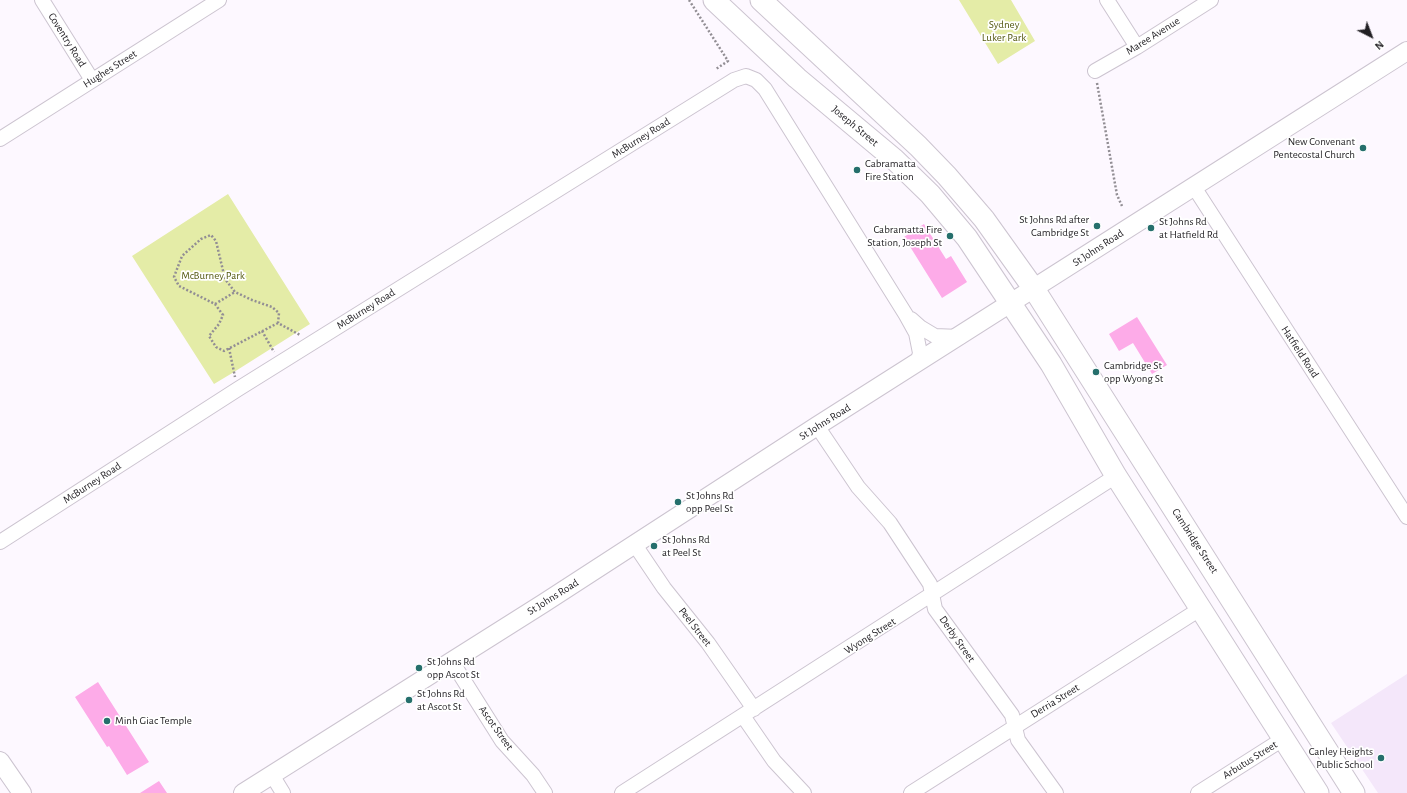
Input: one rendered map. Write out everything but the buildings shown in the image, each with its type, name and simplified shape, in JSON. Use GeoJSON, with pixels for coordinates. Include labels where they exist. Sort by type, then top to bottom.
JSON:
{"type":"FeatureCollection","features":[{"type":"Feature","properties":{"kind":"highway","name":"Joseph Street"},"geometry":{"type":"LineString","coordinates":[[714,0],[786,67],[894,159],[930,194],[967,238],[1011,304]]}},
{"type":"Feature","properties":{"kind":"highway"},"geometry":{"type":"LineString","coordinates":[[761,0],[856,87],[947,176],[984,219],[1034,289]]}},
{"type":"Feature","properties":{"kind":"highway","name":"Cambridge Street"},"geometry":{"type":"LineString","coordinates":[[1034,289],[1354,793]]}},
{"type":"Feature","properties":{"kind":"highway"},"geometry":{"type":"LineString","coordinates":[[1011,304],[1050,364],[1116,476],[1318,793]]}},
{"type":"Feature","properties":{"kind":"main road","name":"St Johns Road"},"geometry":{"type":"LineString","coordinates":[[243,793],[635,545],[817,426],[960,337],[1407,51]]}},
{"type":"Feature","properties":{"kind":"main road"},"geometry":{"type":"LineString","coordinates":[[0,761],[22,793]]}},
{"type":"Feature","properties":{"kind":"street","name":"Coventry Road"},"geometry":{"type":"LineString","coordinates":[[42,0],[92,80]]}},
{"type":"Feature","properties":{"kind":"street","name":"Hughes Street"},"geometry":{"type":"LineString","coordinates":[[0,139],[219,0]]}},
{"type":"Feature","properties":{"kind":"street"},"geometry":{"type":"LineString","coordinates":[[1107,0],[1137,47]]}},
{"type":"Feature","properties":{"kind":"street","name":"Maree Avenue"},"geometry":{"type":"LineString","coordinates":[[1094,71],[1137,47],[1211,0]]}},
{"type":"Feature","properties":{"kind":"street","name":"McBurney Road"},"geometry":{"type":"LineString","coordinates":[[0,542],[238,389],[734,80],[746,76],[756,80],[764,89],[906,315]]}},
{"type":"Feature","properties":{"kind":"street","name":"Hatfield Road"},"geometry":{"type":"LineString","coordinates":[[1194,187],[1407,517]]}},
{"type":"Feature","properties":{"kind":"street"},"geometry":{"type":"LineString","coordinates":[[906,315],[920,327],[935,336],[960,337]]}},
{"type":"Feature","properties":{"kind":"street"},"geometry":{"type":"LineString","coordinates":[[906,315],[916,333],[920,353],[917,364]]}},
{"type":"Feature","properties":{"kind":"street","name":"Derby Street"},"geometry":{"type":"LineString","coordinates":[[817,426],[858,487],[890,523],[930,584],[935,609],[1012,715],[1018,740],[1056,793]]}},
{"type":"Feature","properties":{"kind":"street","name":"Wyong Street"},"geometry":{"type":"LineString","coordinates":[[622,793],[932,596],[1116,476]]}},
{"type":"Feature","properties":{"kind":"street","name":"Peel Street"},"geometry":{"type":"LineString","coordinates":[[635,545],[664,588],[708,643],[749,712],[774,761],[804,793]]}},
{"type":"Feature","properties":{"kind":"street","name":"Derria Street"},"geometry":{"type":"LineString","coordinates":[[911,793],[1200,609]]}},
{"type":"Feature","properties":{"kind":"street","name":"Ascot Street"},"geometry":{"type":"LineString","coordinates":[[451,660],[502,741],[533,775],[545,793]]}},
{"type":"Feature","properties":{"kind":"street","name":"Arbutus Street"},"geometry":{"type":"LineString","coordinates":[[1198,793],[1283,739]]}},
{"type":"Feature","properties":{"kind":"street"},"geometry":{"type":"LineString","coordinates":[[272,774],[284,793]]}},
{"type":"Feature","properties":{"kind":"path"},"geometry":{"type":"LineString","coordinates":[[689,0],[728,61],[716,69]]}},
{"type":"Feature","properties":{"kind":"path"},"geometry":{"type":"LineString","coordinates":[[1094,71],[1117,195],[1122,206]]}},
{"type":"Feature","properties":{"kind":"path"},"geometry":{"type":"LineString","coordinates":[[211,235],[216,241],[225,279],[235,292],[272,307],[280,313],[278,323],[224,350],[216,347],[209,336],[219,324],[223,315],[215,304],[179,286],[174,277],[182,256],[201,239],[211,235]]}},
{"type":"Feature","properties":{"kind":"path"},"geometry":{"type":"LineString","coordinates":[[215,304],[235,292]]}},
{"type":"Feature","properties":{"kind":"path"},"geometry":{"type":"LineString","coordinates":[[278,323],[312,343]]}},
{"type":"Feature","properties":{"kind":"path"},"geometry":{"type":"LineString","coordinates":[[262,331],[280,363]]}},
{"type":"Feature","properties":{"kind":"path"},"geometry":{"type":"LineString","coordinates":[[229,348],[238,389]]}},
{"type":"Feature","properties":{"kind":"shaded area","name":"Canley Heights Public School"},"geometry":{"type":"Polygon","coordinates":[[[1407,674],[1407,793],[1378,793],[1331,723],[1407,674]]]}},
{"type":"Feature","properties":{"kind":"green space","name":"Sydney Luker Park"},"geometry":{"type":"Polygon","coordinates":[[[959,0],[1011,0],[1035,41],[998,64],[959,0]]]}},
{"type":"Feature","properties":{"kind":"green space","name":"McBurney Park"},"geometry":{"type":"Polygon","coordinates":[[[228,194],[310,324],[214,384],[132,256],[228,194]]]}},
{"type":"Feature","properties":{"kind":"place","name":"New Convenant Pentecostal Church"},"geometry":{"type":"Point","coordinates":[1363,148]}},
{"type":"Feature","properties":{"kind":"place","name":"Cabramatta Fire Station"},"geometry":{"type":"Point","coordinates":[857,170]}},
{"type":"Feature","properties":{"kind":"place","name":"St Johns Rd after Cambridge St"},"geometry":{"type":"Point","coordinates":[1097,226]}},
{"type":"Feature","properties":{"kind":"place","name":"St Johns Rd at Hatfield Rd"},"geometry":{"type":"Point","coordinates":[1151,228]}},
{"type":"Feature","properties":{"kind":"place","name":"Cabramatta Fire Station, Joseph St"},"geometry":{"type":"Point","coordinates":[950,236]}},
{"type":"Feature","properties":{"kind":"place","name":"Cambridge St opp Wyong St"},"geometry":{"type":"Point","coordinates":[1096,372]}},
{"type":"Feature","properties":{"kind":"place","name":"St Johns Rd opp Peel St"},"geometry":{"type":"Point","coordinates":[678,502]}},
{"type":"Feature","properties":{"kind":"place","name":"St Johns Rd at Peel St"},"geometry":{"type":"Point","coordinates":[654,546]}},
{"type":"Feature","properties":{"kind":"place","name":"St Johns Rd opp Ascot St"},"geometry":{"type":"Point","coordinates":[419,668]}},
{"type":"Feature","properties":{"kind":"place","name":"St Johns Rd at Ascot St"},"geometry":{"type":"Point","coordinates":[409,700]}},
{"type":"Feature","properties":{"kind":"place","name":"Minh Giac Temple"},"geometry":{"type":"Point","coordinates":[107,721]}},
{"type":"Feature","properties":{"kind":"place","name":"Canley Heights Public School"},"geometry":{"type":"Point","coordinates":[1381,758]}}]}
